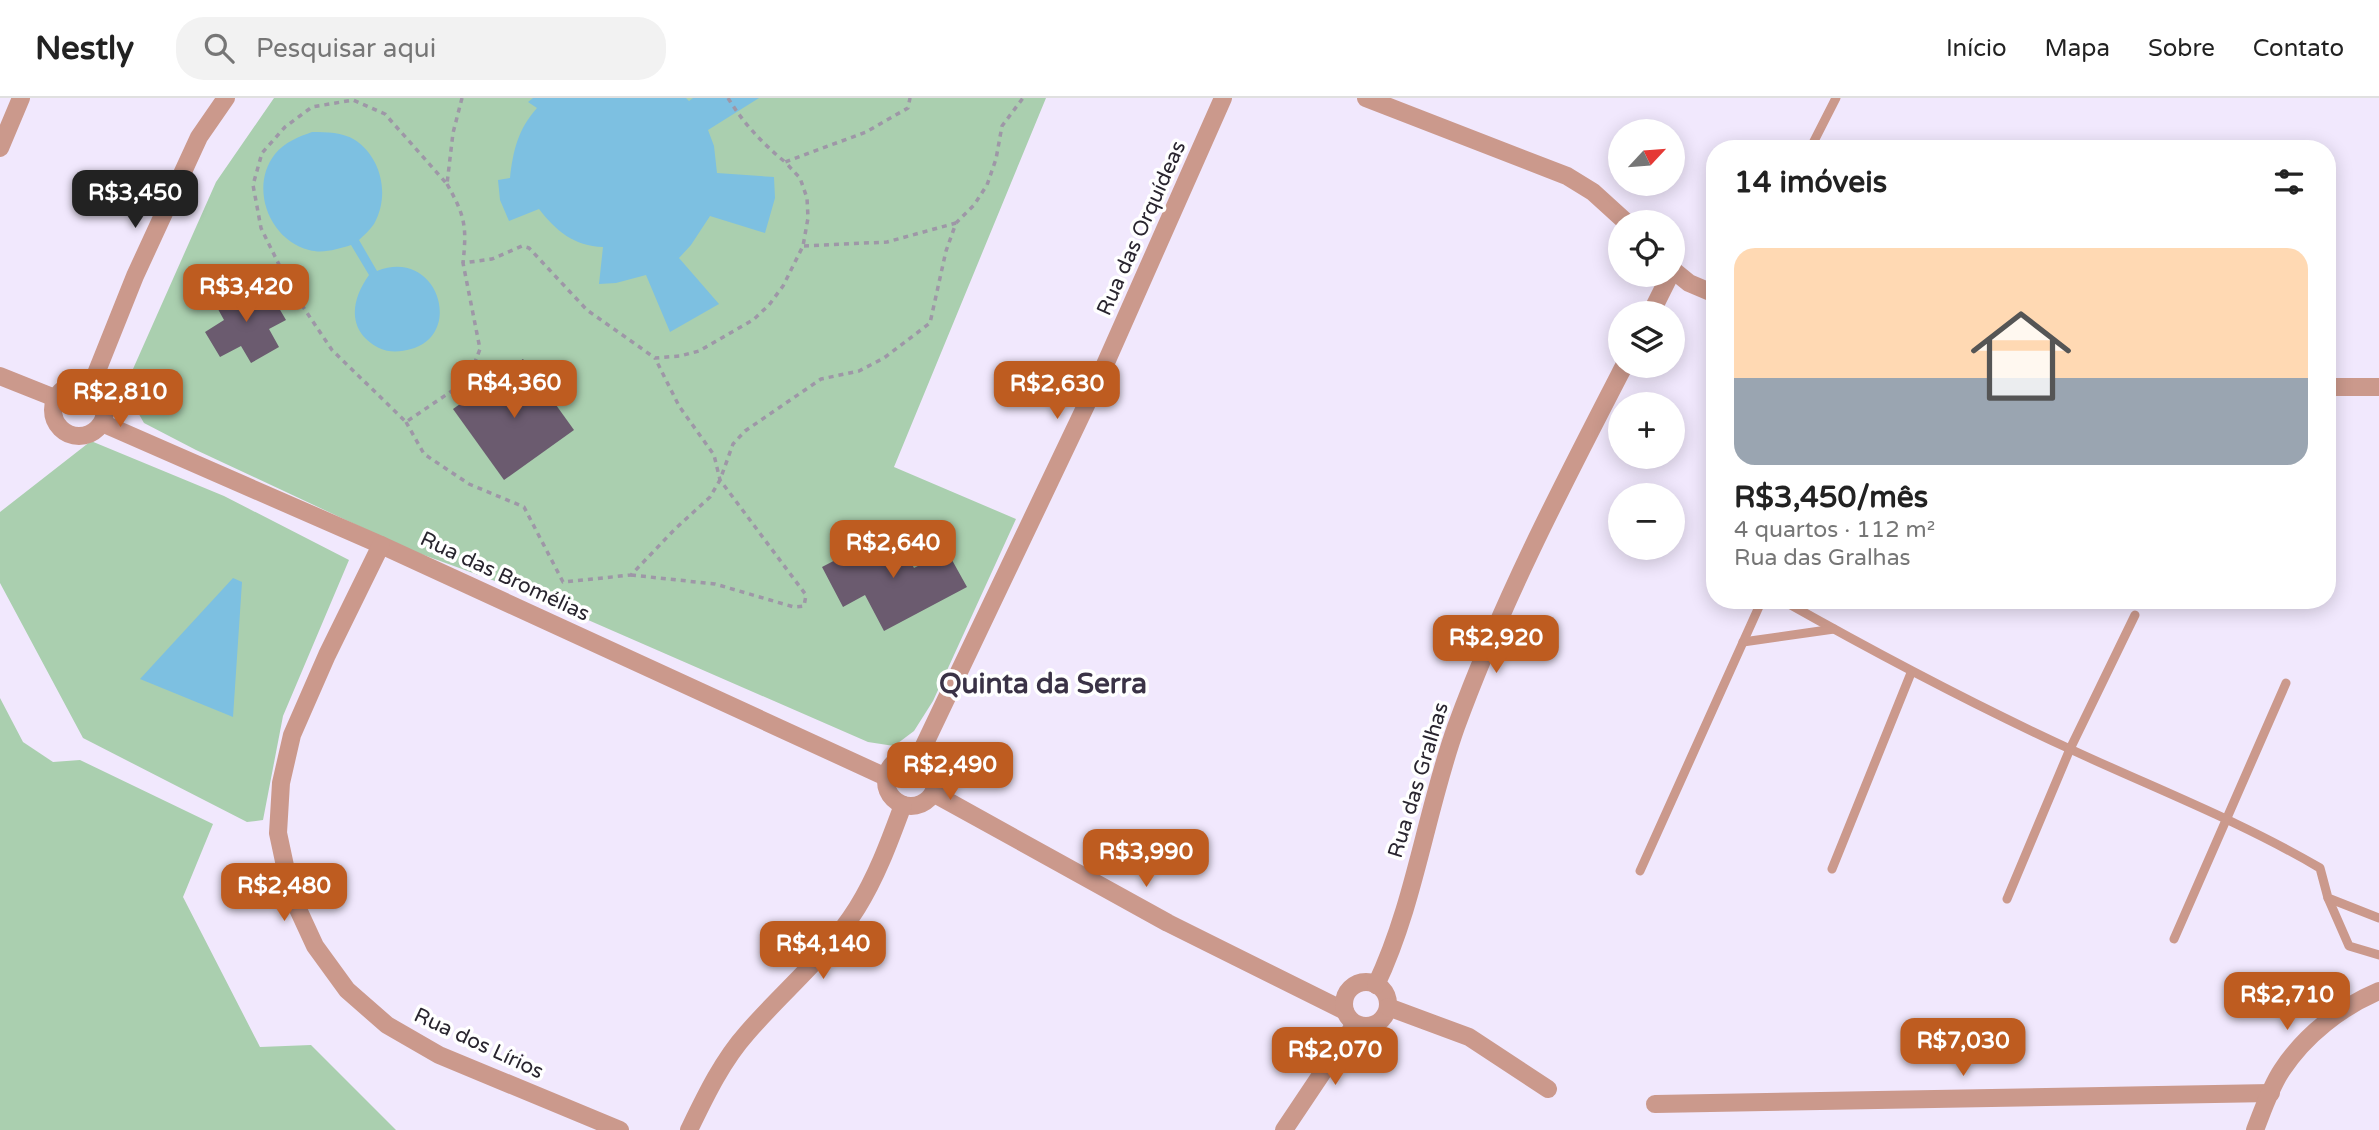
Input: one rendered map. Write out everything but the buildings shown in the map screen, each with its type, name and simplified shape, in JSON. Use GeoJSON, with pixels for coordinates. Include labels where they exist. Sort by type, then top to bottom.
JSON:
{"type":"FeatureCollection","features":[{"type":"Feature","properties":{"kind":"street"},"geometry":{"type":"LineString","coordinates":[[0,148],[21,98]]}},
{"type":"Feature","properties":{"kind":"street"},"geometry":{"type":"LineString","coordinates":[[90,386],[135,276],[199,136],[226,98]]}},
{"type":"Feature","properties":{"kind":"street","name":"Rua das Orquídeas"},"geometry":{"type":"LineString","coordinates":[[919,756],[1100,376],[1223,98]]}},
{"type":"Feature","properties":{"kind":"street"},"geometry":{"type":"LineString","coordinates":[[1366,98],[1567,176],[1593,192],[1613,210]]}},
{"type":"Feature","properties":{"kind":"street"},"geometry":{"type":"LineString","coordinates":[[1685,281],[1706,287]]}},
{"type":"Feature","properties":{"kind":"street"},"geometry":{"type":"LineString","coordinates":[[0,376],[55,398]]}},
{"type":"Feature","properties":{"kind":"street","name":"Rua das Gralhas"},"geometry":{"type":"LineString","coordinates":[[1376,985],[1395,940],[1455,730],[1491,634],[1541,526],[1618,378]]}},
{"type":"Feature","properties":{"kind":"street"},"geometry":{"type":"LineString","coordinates":[[70,384],[90,386],[99,393],[104,402],[102,423],[83,436],[72,435],[62,430],[55,421],[52,409],[55,398],[70,384]]}},
{"type":"Feature","properties":{"kind":"street"},"geometry":{"type":"LineString","coordinates":[[2336,387],[2379,387]]}},
{"type":"Feature","properties":{"kind":"street","name":"Rua das Bromélias"},"geometry":{"type":"LineString","coordinates":[[102,423],[381,545],[886,777]]}},
{"type":"Feature","properties":{"kind":"street","name":"Rua dos Lírios"},"geometry":{"type":"LineString","coordinates":[[381,545],[327,655],[292,735],[281,783],[278,833],[291,894],[315,946],[347,990],[387,1025],[439,1055],[620,1130]]}},
{"type":"Feature","properties":{"kind":"street"},"geometry":{"type":"LineString","coordinates":[[919,756],[933,768],[936,776],[933,793],[920,805],[903,805],[890,794],[886,777],[894,761],[901,757],[919,756]]}},
{"type":"Feature","properties":{"kind":"street"},"geometry":{"type":"LineString","coordinates":[[933,793],[1168,923],[1350,1017],[1372,1026],[1380,1022],[1388,1007],[1383,990],[1376,985],[1360,983],[1346,994],[1350,1017],[1284,1130]]}},
{"type":"Feature","properties":{"kind":"street"},"geometry":{"type":"LineString","coordinates":[[689,1130],[727,1059],[746,1034],[827,948],[857,908],[882,860],[903,805]]}},
{"type":"Feature","properties":{"kind":"street"},"geometry":{"type":"LineString","coordinates":[[2255,1130],[2281,1072],[2306,1041],[2339,1013],[2379,991]]}},
{"type":"Feature","properties":{"kind":"street"},"geometry":{"type":"LineString","coordinates":[[1388,1007],[1469,1037],[1548,1089]]}},
{"type":"Feature","properties":{"kind":"street"},"geometry":{"type":"LineString","coordinates":[[1655,1104],[2271,1093]]}},
{"type":"Feature","properties":{"kind":"lane"},"geometry":{"type":"LineString","coordinates":[[1815,140],[1836,98]]}},
{"type":"Feature","properties":{"kind":"lane"},"geometry":{"type":"LineString","coordinates":[[1640,871],[1758,609]]}},
{"type":"Feature","properties":{"kind":"lane"},"geometry":{"type":"LineString","coordinates":[[1798,609],[1911,673],[2070,749],[2225,818],[2320,868],[2328,898],[2349,946],[2379,955]]}},
{"type":"Feature","properties":{"kind":"lane"},"geometry":{"type":"LineString","coordinates":[[2007,899],[2070,749],[2134,615]]}},
{"type":"Feature","properties":{"kind":"lane"},"geometry":{"type":"LineString","coordinates":[[1743,642],[1833,629]]}},
{"type":"Feature","properties":{"kind":"lane"},"geometry":{"type":"LineString","coordinates":[[1832,869],[1911,673]]}},
{"type":"Feature","properties":{"kind":"lane"},"geometry":{"type":"LineString","coordinates":[[2174,939],[2286,683]]}},
{"type":"Feature","properties":{"kind":"lane"},"geometry":{"type":"LineString","coordinates":[[2328,898],[2379,918]]}},
{"type":"Feature","properties":{"kind":"path"},"geometry":{"type":"LineString","coordinates":[[447,184],[453,133],[461,98]]}},
{"type":"Feature","properties":{"kind":"path"},"geometry":{"type":"LineString","coordinates":[[655,358],[699,351],[753,320],[783,286],[803,246],[808,218],[807,198],[800,178],[743,122],[728,98]]}},
{"type":"Feature","properties":{"kind":"path"},"geometry":{"type":"LineString","coordinates":[[785,162],[866,132],[908,108],[910,98]]}},
{"type":"Feature","properties":{"kind":"path"},"geometry":{"type":"LineString","coordinates":[[631,575],[710,497],[720,480],[733,444],[745,431],[821,379],[859,371],[884,358],[930,323],[946,251],[956,223],[974,205],[987,185],[996,159],[1002,126],[1023,98]]}},
{"type":"Feature","properties":{"kind":"path"},"geometry":{"type":"LineString","coordinates":[[406,422],[468,380],[480,349],[463,263],[463,213],[447,184],[385,114],[353,100],[312,107],[285,127],[262,153],[253,186],[261,228],[291,289],[332,350],[406,422],[424,454],[469,484],[524,507],[563,582],[631,575],[715,584],[794,607],[804,606],[806,595],[720,480],[714,455],[679,406],[655,358],[587,310],[530,248],[522,246],[492,259],[463,263]]}},
{"type":"Feature","properties":{"kind":"path"},"geometry":{"type":"LineString","coordinates":[[803,246],[887,242],[956,223]]}},
{"type":"Feature","properties":{"kind":"green space"},"geometry":{"type":"Polygon","coordinates":[[[274,98],[1046,98],[894,467],[1016,519],[933,701],[914,731],[894,746],[868,742],[517,589],[410,550],[144,423],[129,397],[129,378],[216,182],[274,98]]]}},
{"type":"Feature","properties":{"kind":"green space"},"geometry":{"type":"Polygon","coordinates":[[[91,441],[224,496],[349,560],[283,716],[263,820],[247,822],[83,738],[0,583],[0,512],[91,441]]]}},
{"type":"Feature","properties":{"kind":"green space"},"geometry":{"type":"Polygon","coordinates":[[[0,698],[23,742],[53,762],[80,760],[213,824],[183,897],[260,1047],[311,1045],[396,1130],[0,1130],[0,698]]]}},
{"type":"Feature","properties":{"kind":"water"},"geometry":{"type":"Polygon","coordinates":[[[533,98],[686,98],[689,101],[693,98],[759,98],[708,130],[714,146],[717,173],[774,177],[775,198],[765,233],[710,216],[679,258],[719,304],[670,332],[646,275],[616,283],[599,284],[603,247],[583,244],[566,236],[539,209],[509,221],[500,200],[498,180],[510,178],[518,141],[525,124],[537,108],[528,102],[533,98]]]}},
{"type":"Feature","properties":{"kind":"water"},"geometry":{"type":"Polygon","coordinates":[[[312,132],[329,132],[350,137],[364,148],[377,167],[381,178],[382,202],[372,226],[359,240],[377,271],[398,267],[415,271],[428,281],[437,295],[440,311],[437,327],[428,340],[411,349],[395,352],[383,350],[361,333],[355,314],[356,305],[358,295],[369,275],[351,245],[330,251],[309,250],[283,235],[267,211],[264,182],[267,167],[283,146],[312,132]]]}},
{"type":"Feature","properties":{"kind":"water"},"geometry":{"type":"Polygon","coordinates":[[[233,578],[242,582],[233,717],[140,679],[233,578]]]}},
{"type":"Feature","properties":{"kind":"district","name":"Quinta da Serra"},"geometry":{"type":"Point","coordinates":[1043,683]}}]}
